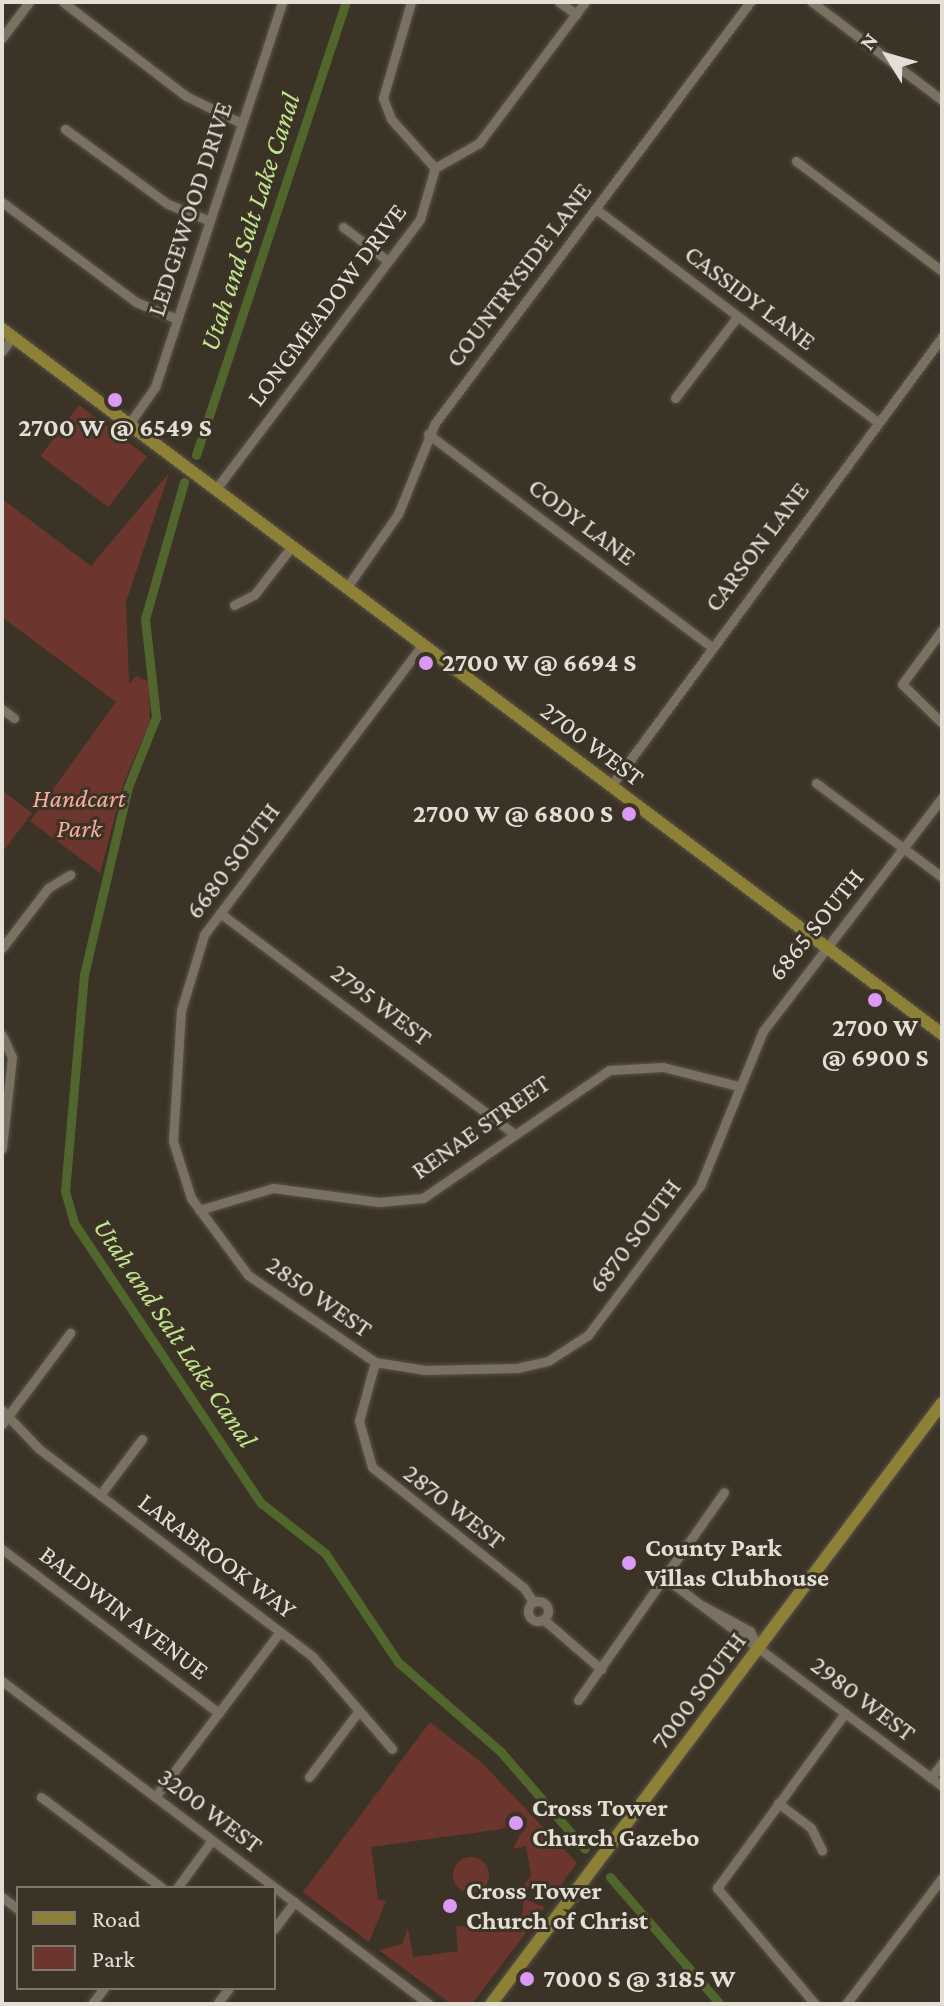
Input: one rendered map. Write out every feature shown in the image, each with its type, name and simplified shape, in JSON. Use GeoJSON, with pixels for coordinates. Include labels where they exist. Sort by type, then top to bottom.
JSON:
{"type":"FeatureCollection","features":[{"type":"Feature","properties":{"kind":"main road","name":"2700 WEST"},"geometry":{"type":"LineString","coordinates":[[7,333],[942,1034]]}},
{"type":"Feature","properties":{"kind":"main road","name":"7000 SOUTH"},"geometry":{"type":"LineString","coordinates":[[491,2004],[758,1648],[938,1418],[942,1403]]}},
{"type":"Feature","properties":{"kind":"street"},"geometry":{"type":"LineString","coordinates":[[2,38],[29,2]]}},
{"type":"Feature","properties":{"kind":"street"},"geometry":{"type":"LineString","coordinates":[[63,2],[186,96],[241,123]]}},
{"type":"Feature","properties":{"kind":"street","name":"LEDGEWOOD DRIVE"},"geometry":{"type":"LineString","coordinates":[[129,424],[155,387],[282,2]]}},
{"type":"Feature","properties":{"kind":"street"},"geometry":{"type":"LineString","coordinates":[[411,2],[383,98],[391,119],[435,168],[479,143],[585,2]]}},
{"type":"Feature","properties":{"kind":"street"},"geometry":{"type":"LineString","coordinates":[[559,2],[576,14]]}},
{"type":"Feature","properties":{"kind":"street","name":"COUNTRYSIDE LANE"},"geometry":{"type":"LineString","coordinates":[[347,587],[398,514],[428,434],[750,2]]}},
{"type":"Feature","properties":{"kind":"street"},"geometry":{"type":"LineString","coordinates":[[812,2],[942,100]]}},
{"type":"Feature","properties":{"kind":"street"},"geometry":{"type":"LineString","coordinates":[[65,129],[168,204],[210,221]]}},
{"type":"Feature","properties":{"kind":"street"},"geometry":{"type":"LineString","coordinates":[[796,161],[942,271]]}},
{"type":"Feature","properties":{"kind":"street","name":"LONGMEADOW DRIVE"},"geometry":{"type":"LineString","coordinates":[[216,489],[428,207],[435,168]]}},
{"type":"Feature","properties":{"kind":"street"},"geometry":{"type":"LineString","coordinates":[[2,202],[136,302],[177,319]]}},
{"type":"Feature","properties":{"kind":"street","name":"CASSIDY LANE"},"geometry":{"type":"LineString","coordinates":[[596,209],[878,422]]}},
{"type":"Feature","properties":{"kind":"street"},"geometry":{"type":"LineString","coordinates":[[343,227],[388,261]]}},
{"type":"Feature","properties":{"kind":"street"},"geometry":{"type":"LineString","coordinates":[[675,398],[738,316]]}},
{"type":"Feature","properties":{"kind":"street"},"geometry":{"type":"LineString","coordinates":[[2,351],[7,333]]}},
{"type":"Feature","properties":{"kind":"street","name":"CARSON LANE"},"geometry":{"type":"LineString","coordinates":[[611,786],[710,646],[942,337]]}},
{"type":"Feature","properties":{"kind":"street","name":"CODY LANE"},"geometry":{"type":"LineString","coordinates":[[428,434],[710,646]]}},
{"type":"Feature","properties":{"kind":"street"},"geometry":{"type":"LineString","coordinates":[[234,605],[254,595],[292,546]]}},
{"type":"Feature","properties":{"kind":"street"},"geometry":{"type":"LineString","coordinates":[[942,630],[902,684],[942,723]]}},
{"type":"Feature","properties":{"kind":"street","name":"6680 SOUTH"},"geometry":{"type":"LineString","coordinates":[[173,1141],[187,973],[220,913],[423,644]]}},
{"type":"Feature","properties":{"kind":"street"},"geometry":{"type":"LineString","coordinates":[[2,709],[14,718]]}},
{"type":"Feature","properties":{"kind":"street"},"geometry":{"type":"LineString","coordinates":[[816,783],[942,877]]}},
{"type":"Feature","properties":{"kind":"street","name":"6865 SOUTH"},"geometry":{"type":"LineString","coordinates":[[738,1086],[763,1031],[942,798]]}},
{"type":"Feature","properties":{"kind":"street"},"geometry":{"type":"LineString","coordinates":[[2,948],[48,888],[70,875]]}},
{"type":"Feature","properties":{"kind":"street","name":"2795 WEST"},"geometry":{"type":"LineString","coordinates":[[220,913],[514,1134]]}},
{"type":"Feature","properties":{"kind":"street"},"geometry":{"type":"LineString","coordinates":[[2,1148],[12,1057],[4,1038]]}},
{"type":"Feature","properties":{"kind":"street","name":"RENAE STREET"},"geometry":{"type":"LineString","coordinates":[[199,1210],[273,1188],[379,1202],[423,1198],[609,1070],[663,1067],[738,1086]]}},
{"type":"Feature","properties":{"kind":"street","name":"6870 SOUTH"},"geometry":{"type":"LineString","coordinates":[[517,1368],[563,1354],[598,1323],[700,1186],[738,1086]]}},
{"type":"Feature","properties":{"kind":"street","name":"2850 WEST"},"geometry":{"type":"LineString","coordinates":[[173,1141],[199,1210],[248,1275],[375,1362],[425,1370],[517,1368]]}},
{"type":"Feature","properties":{"kind":"street"},"geometry":{"type":"LineString","coordinates":[[4,1417],[70,1333]]}},
{"type":"Feature","properties":{"kind":"street","name":"2870 WEST"},"geometry":{"type":"LineString","coordinates":[[375,1362],[359,1421],[372,1467],[524,1588],[533,1602],[530,1617],[543,1619],[601,1669]]}},
{"type":"Feature","properties":{"kind":"street","name":"LARABROOK WAY"},"geometry":{"type":"LineString","coordinates":[[4,1417],[320,1664],[392,1749]]}},
{"type":"Feature","properties":{"kind":"street"},"geometry":{"type":"LineString","coordinates":[[100,1495],[142,1439]]}},
{"type":"Feature","properties":{"kind":"street"},"geometry":{"type":"LineString","coordinates":[[578,1700],[661,1575],[724,1492]]}},
{"type":"Feature","properties":{"kind":"street","name":"BALDWIN AVENUE"},"geometry":{"type":"LineString","coordinates":[[2,1549],[219,1713]]}},
{"type":"Feature","properties":{"kind":"street","name":"2980 WEST"},"geometry":{"type":"LineString","coordinates":[[661,1575],[701,1605],[750,1631],[758,1648],[942,1786]]}},
{"type":"Feature","properties":{"kind":"street"},"geometry":{"type":"LineString","coordinates":[[155,1797],[280,1632]]}},
{"type":"Feature","properties":{"kind":"street","name":"3200 WEST"},"geometry":{"type":"LineString","coordinates":[[2,1681],[273,1886]]}},
{"type":"Feature","properties":{"kind":"street"},"geometry":{"type":"LineString","coordinates":[[309,1777],[358,1712]]}},
{"type":"Feature","properties":{"kind":"street"},"geometry":{"type":"LineString","coordinates":[[815,2004],[717,1888],[845,1713]]}},
{"type":"Feature","properties":{"kind":"street"},"geometry":{"type":"LineString","coordinates":[[931,1778],[942,1763]]}},
{"type":"Feature","properties":{"kind":"street"},"geometry":{"type":"LineString","coordinates":[[41,1797],[159,1886]]}},
{"type":"Feature","properties":{"kind":"street"},"geometry":{"type":"LineString","coordinates":[[778,1803],[811,1828],[822,1851]]}},
{"type":"Feature","properties":{"kind":"street"},"geometry":{"type":"LineString","coordinates":[[178,1886],[212,1840]]}},
{"type":"Feature","properties":{"kind":"street"},"geometry":{"type":"LineString","coordinates":[[846,2004],[942,1878]]}},
{"type":"Feature","properties":{"kind":"street","name":"3200 WEST"},"geometry":{"type":"LineString","coordinates":[[276,1888],[429,2004]]}},
{"type":"Feature","properties":{"kind":"street"},"geometry":{"type":"LineString","coordinates":[[276,1926],[294,1902]]}},
{"type":"Feature","properties":{"kind":"green space"},"geometry":{"type":"Polygon","coordinates":[[[79,405],[147,456],[108,507],[40,456],[79,405]]]}},
{"type":"Feature","properties":{"kind":"green space","name":"Handcart Park"},"geometry":{"type":"Polygon","coordinates":[[[169,473],[126,602],[129,684],[136,676],[149,682],[150,721],[123,785],[100,873],[30,821],[116,702],[2,617],[2,499],[91,566],[169,473]]]}},
{"type":"Feature","properties":{"kind":"green space"},"geometry":{"type":"Polygon","coordinates":[[[2,790],[32,813],[2,853],[2,790]]]}},
{"type":"Feature","properties":{"kind":"green space"},"geometry":{"type":"Polygon","coordinates":[[[430,1722],[482,1763],[577,1863],[551,1898],[538,1886],[523,1887],[531,1875],[526,1846],[513,1849],[521,1833],[517,1818],[502,1829],[371,1847],[378,1899],[386,1901],[369,1942],[303,1892],[430,1722]]]}},
{"type":"Feature","properties":{"kind":"green space"},"geometry":{"type":"Polygon","coordinates":[[[471,1857],[483,1863],[489,1875],[483,1887],[471,1893],[459,1887],[453,1875],[459,1863],[471,1857]]]}},
{"type":"Feature","properties":{"kind":"green space"},"geometry":{"type":"Polygon","coordinates":[[[524,1899],[545,1907],[472,2004],[451,2004],[379,1950],[402,1944],[408,1928],[413,1957],[458,1951],[456,1926],[497,1929],[501,1919],[522,1915],[524,1899]]]}},
{"type":"Feature","properties":{"kind":"waterway","name":"Utah and Salt Lake Canal"},"geometry":{"type":"LineString","coordinates":[[196,455],[346,2]]}},
{"type":"Feature","properties":{"kind":"waterway","name":"Utah and Salt Lake Canal"},"geometry":{"type":"LineString","coordinates":[[184,482],[145,619],[156,717],[128,787],[84,974],[65,1191],[74,1223],[261,1503],[325,1553],[398,1662],[501,1752],[585,1849]]}},
{"type":"Feature","properties":{"kind":"waterway","name":"Utah and Salt Lake Canal"},"geometry":{"type":"LineString","coordinates":[[610,1877],[720,2004]]}},
{"type":"Feature","properties":{"kind":"place","name":"2700 W @ 6549 S"},"geometry":{"type":"Point","coordinates":[115,400]}},
{"type":"Feature","properties":{"kind":"place","name":"2700 W @ 6694 S"},"geometry":{"type":"Point","coordinates":[426,663]}},
{"type":"Feature","properties":{"kind":"place","name":"2700 W @ 6800 S"},"geometry":{"type":"Point","coordinates":[629,814]}},
{"type":"Feature","properties":{"kind":"place","name":"2700 W @ 6900 S"},"geometry":{"type":"Point","coordinates":[875,1000]}},
{"type":"Feature","properties":{"kind":"place","name":"County Park Villas Clubhouse"},"geometry":{"type":"Point","coordinates":[629,1563]}},
{"type":"Feature","properties":{"kind":"place","name":"Cross Tower Church Gazebo"},"geometry":{"type":"Point","coordinates":[516,1823]}},
{"type":"Feature","properties":{"kind":"place","name":"Cross Tower Church of Christ"},"geometry":{"type":"Point","coordinates":[450,1906]}},
{"type":"Feature","properties":{"kind":"place","name":"7000 S @ 3185 W"},"geometry":{"type":"Point","coordinates":[527,1979]}}]}
